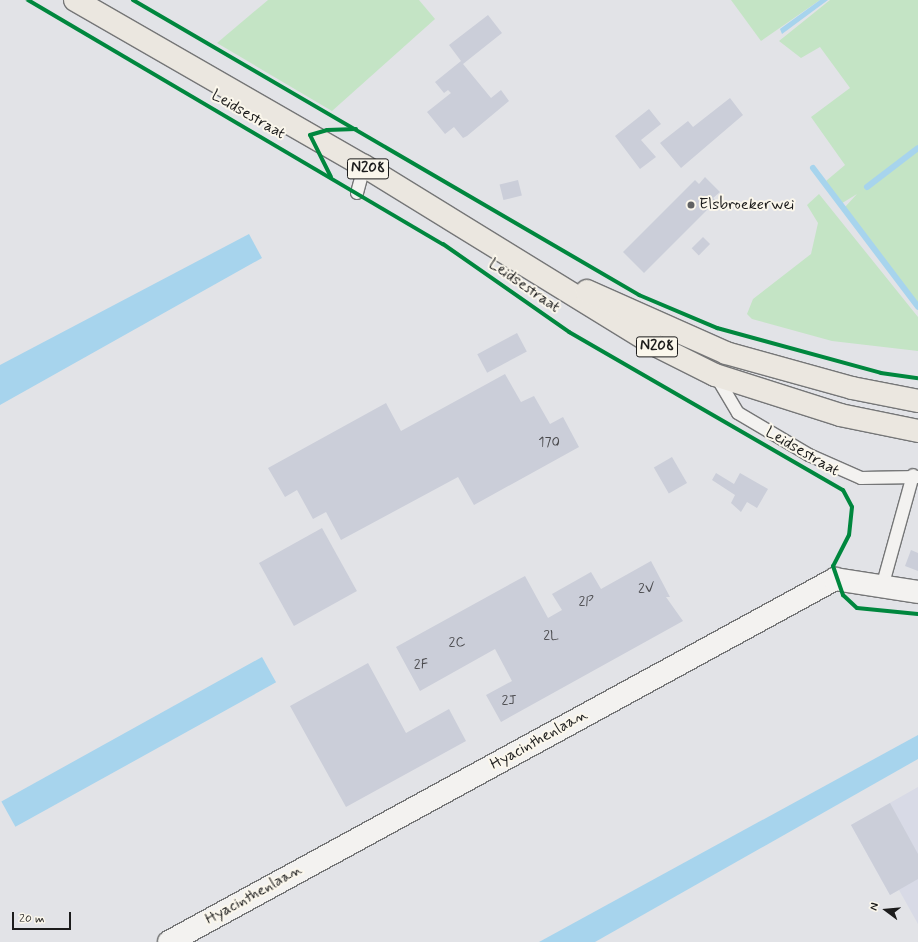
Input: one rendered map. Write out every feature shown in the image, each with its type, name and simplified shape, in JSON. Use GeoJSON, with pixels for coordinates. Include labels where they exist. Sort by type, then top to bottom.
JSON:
{"type":"FeatureCollection","features":[{"type":"Feature","properties":{"kind":"main road","name":"Leidsestraat"},"geometry":{"type":"LineString","coordinates":[[75,0],[364,166],[652,344],[715,375],[840,415],[918,431]]}},
{"type":"Feature","properties":{"kind":"main road","name":"Leidsestraat"},"geometry":{"type":"LineString","coordinates":[[490,245],[726,353],[852,388],[918,401]]}},
{"type":"Feature","properties":{"kind":"street","name":"Hyacinthenlaan"},"geometry":{"type":"LineString","coordinates":[[169,942],[835,579],[918,592]]}},
{"type":"Feature","properties":{"kind":"lane"},"geometry":{"type":"LineString","coordinates":[[357,193],[364,166]]}},
{"type":"Feature","properties":{"kind":"lane","name":"Leidsestraat"},"geometry":{"type":"LineString","coordinates":[[715,375],[738,413],[809,455],[861,478],[915,476],[882,587]]}},
{"type":"Feature","properties":{"kind":"shaded area"},"geometry":{"type":"Polygon","coordinates":[[[918,787],[918,924],[899,890],[890,895],[851,825],[918,787]]]}},
{"type":"Feature","properties":{"kind":"green space"},"geometry":{"type":"Polygon","coordinates":[[[268,0],[419,0],[435,19],[332,111],[217,43],[268,0]]]}},
{"type":"Feature","properties":{"kind":"green space"},"geometry":{"type":"Polygon","coordinates":[[[731,0],[820,0],[761,41],[731,0]]]}},
{"type":"Feature","properties":{"kind":"green space"},"geometry":{"type":"Polygon","coordinates":[[[830,0],[918,0],[918,304],[845,207],[857,194],[839,205],[826,181],[845,165],[811,117],[850,88],[820,47],[801,58],[779,41],[830,0]]]}},
{"type":"Feature","properties":{"kind":"green space"},"geometry":{"type":"Polygon","coordinates":[[[819,194],[918,317],[918,351],[832,341],[752,319],[747,314],[753,299],[811,254],[818,223],[807,205],[819,194]]]}},
{"type":"Feature","properties":{"kind":"water"},"geometry":{"type":"Polygon","coordinates":[[[820,0],[828,0],[782,34],[780,29],[820,0]]]}},
{"type":"Feature","properties":{"kind":"water"},"geometry":{"type":"Polygon","coordinates":[[[249,234],[262,258],[0,405],[0,365],[249,234]]]}},
{"type":"Feature","properties":{"kind":"water"},"geometry":{"type":"Polygon","coordinates":[[[262,657],[276,682],[15,827],[1,801],[262,657]]]}},
{"type":"Feature","properties":{"kind":"water"},"geometry":{"type":"Polygon","coordinates":[[[918,735],[918,759],[595,942],[539,942],[918,735]]]}},
{"type":"Feature","properties":{"kind":"building"},"geometry":{"type":"Polygon","coordinates":[[[488,15],[502,33],[463,64],[491,98],[501,90],[509,101],[467,136],[463,138],[454,127],[445,134],[427,112],[451,93],[448,90],[444,93],[435,82],[461,61],[449,45],[488,15]]]}},
{"type":"Feature","properties":{"kind":"building"},"geometry":{"type":"Polygon","coordinates":[[[730,98],[743,115],[681,168],[660,143],[688,121],[693,127],[730,98]]]}},
{"type":"Feature","properties":{"kind":"building"},"geometry":{"type":"Polygon","coordinates":[[[649,109],[661,124],[641,140],[656,157],[640,169],[615,136],[649,109]]]}},
{"type":"Feature","properties":{"kind":"building"},"geometry":{"type":"Polygon","coordinates":[[[705,177],[720,192],[713,198],[716,201],[644,273],[623,252],[695,180],[699,184],[705,177]]]}},
{"type":"Feature","properties":{"kind":"building"},"geometry":{"type":"Polygon","coordinates":[[[518,180],[522,196],[503,200],[500,185],[518,180]]]}},
{"type":"Feature","properties":{"kind":"building"},"geometry":{"type":"Polygon","coordinates":[[[703,237],[710,244],[699,255],[692,248],[703,237]]]}},
{"type":"Feature","properties":{"kind":"building"},"geometry":{"type":"Polygon","coordinates":[[[517,333],[527,352],[487,373],[477,354],[517,333]]]}},
{"type":"Feature","properties":{"kind":"building"},"geometry":{"type":"Polygon","coordinates":[[[505,374],[521,402],[534,396],[550,424],[563,417],[579,447],[474,505],[458,477],[341,540],[326,512],[313,519],[297,490],[285,497],[268,468],[386,403],[401,431],[505,374]]]}},
{"type":"Feature","properties":{"kind":"building"},"geometry":{"type":"Polygon","coordinates":[[[672,457],[687,483],[669,493],[654,467],[672,457]]]}},
{"type":"Feature","properties":{"kind":"building"},"geometry":{"type":"Polygon","coordinates":[[[716,473],[734,484],[740,473],[768,489],[757,508],[747,502],[741,512],[731,503],[735,495],[712,480],[716,473]]]}},
{"type":"Feature","properties":{"kind":"building"},"geometry":{"type":"Polygon","coordinates":[[[322,528],[357,591],[294,626],[259,563],[322,528]]]}},
{"type":"Feature","properties":{"kind":"building"},"geometry":{"type":"Polygon","coordinates":[[[911,550],[918,553],[918,571],[905,566],[911,550]]]}},
{"type":"Feature","properties":{"kind":"building"},"geometry":{"type":"Polygon","coordinates":[[[651,561],[670,597],[666,597],[683,621],[501,722],[486,695],[512,681],[495,649],[420,691],[396,647],[525,576],[548,618],[562,610],[552,594],[591,572],[601,589],[651,561]]]}},
{"type":"Feature","properties":{"kind":"building"},"geometry":{"type":"Polygon","coordinates":[[[368,663],[406,733],[449,709],[466,741],[346,807],[290,706],[368,663]]]}},
{"type":"Feature","properties":{"kind":"building"},"geometry":{"type":"Polygon","coordinates":[[[890,803],[918,854],[918,879],[890,895],[851,825],[890,803]]]}},
{"type":"Feature","properties":{"kind":"waterway"},"geometry":{"type":"LineString","coordinates":[[867,187],[918,148]]}},
{"type":"Feature","properties":{"kind":"waterway"},"geometry":{"type":"LineString","coordinates":[[813,168],[918,307]]}},
{"type":"Feature","properties":{"kind":"cycle path"},"geometry":{"type":"LineString","coordinates":[[28,0],[443,244],[569,332],[843,490],[852,507],[849,535],[833,566],[843,595],[857,608],[918,614]]}},
{"type":"Feature","properties":{"kind":"cycle path"},"geometry":{"type":"LineString","coordinates":[[133,0],[639,295],[717,328],[881,373],[918,378]]}},
{"type":"Feature","properties":{"kind":"cycle path"},"geometry":{"type":"LineString","coordinates":[[331,177],[310,135],[327,130],[356,129]]}},
{"type":"Feature","properties":{"kind":"place","name":"Elsbroekerwei"},"geometry":{"type":"Point","coordinates":[691,205]}}]}
